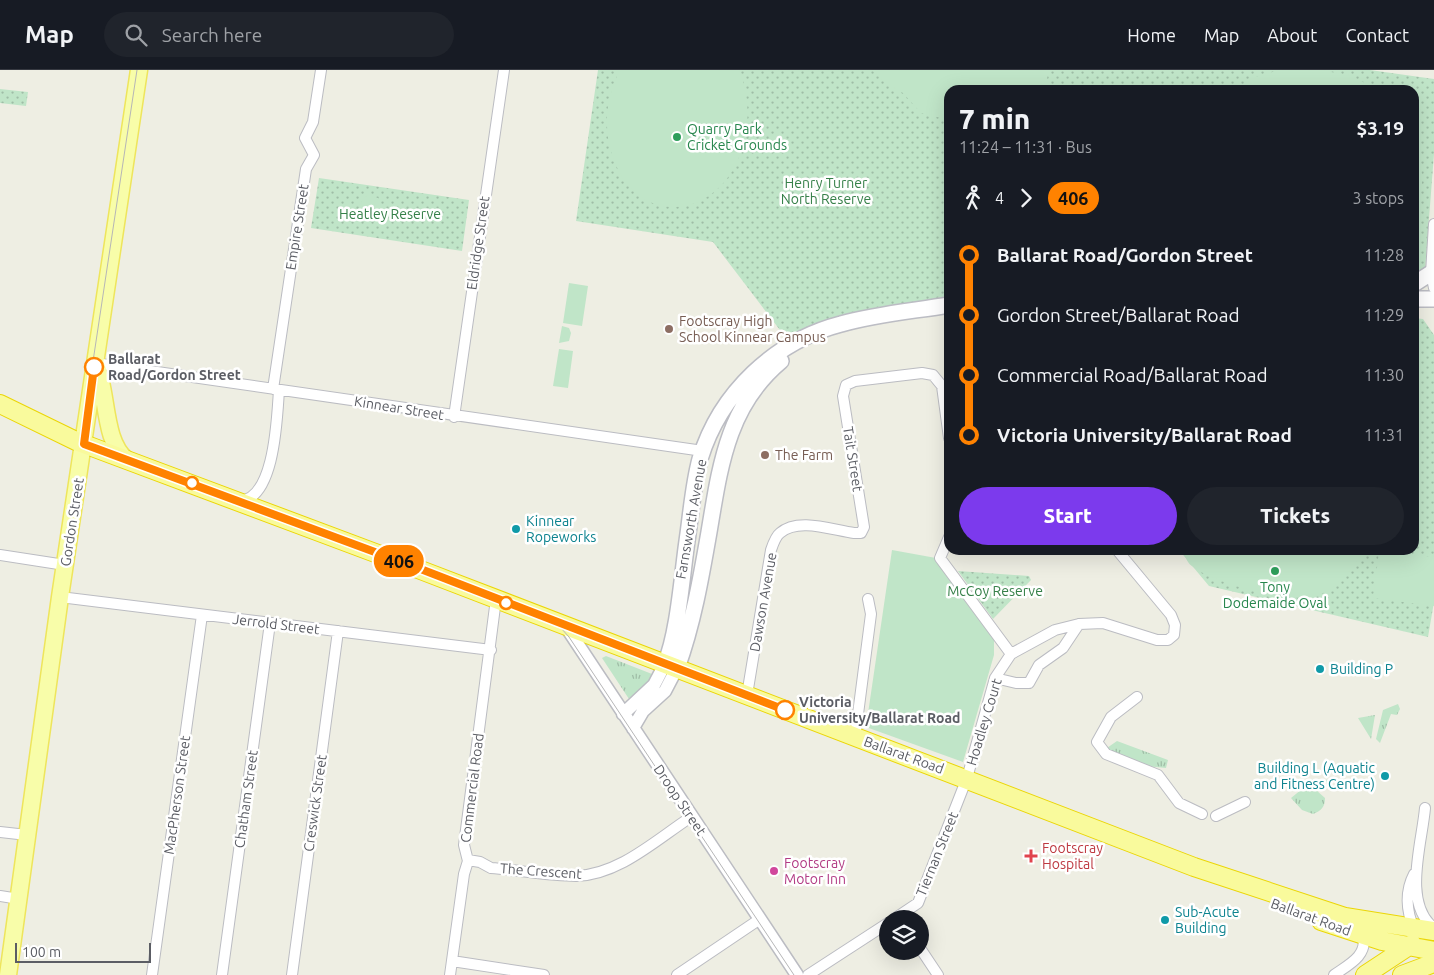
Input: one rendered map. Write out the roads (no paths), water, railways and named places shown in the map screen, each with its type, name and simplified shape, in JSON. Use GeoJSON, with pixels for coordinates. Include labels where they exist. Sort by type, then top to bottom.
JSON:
{"type":"FeatureCollection","features":[{"type":"Feature","properties":{"kind":"highway","name":"Ballarat Road"},"geometry":{"type":"LineString","coordinates":[[0,404],[84,444],[967,778],[1194,867],[1345,916],[1427,938]]}},
{"type":"Feature","properties":{"kind":"highway","name":"Ballarat Road"},"geometry":{"type":"LineString","coordinates":[[1194,867],[1228,887],[1363,936],[1427,938]]}},
{"type":"Feature","properties":{"kind":"highway"},"geometry":{"type":"LineString","coordinates":[[1364,975],[1427,938]]}},
{"type":"Feature","properties":{"kind":"highway"},"geometry":{"type":"LineString","coordinates":[[1408,973],[1434,963]]}},
{"type":"Feature","properties":{"kind":"main road","name":"Gordon Street"},"geometry":{"type":"LineString","coordinates":[[8,975],[60,597],[139,70]]}},
{"type":"Feature","properties":{"kind":"main road"},"geometry":{"type":"LineString","coordinates":[[1419,283],[1433,281]]}},
{"type":"Feature","properties":{"kind":"main road"},"geometry":{"type":"LineString","coordinates":[[1419,299],[1434,298]]}},
{"type":"Feature","properties":{"kind":"main road","name":"Farnsworth Avenue"},"geometry":{"type":"LineString","coordinates":[[671,666],[670,651],[689,527],[703,452],[715,423],[728,401],[769,359],[799,340],[842,323],[944,306]]}},
{"type":"Feature","properties":{"kind":"main road","name":"Farnsworth Avenue"},"geometry":{"type":"LineString","coordinates":[[671,666],[694,616],[723,455],[747,400],[778,364],[798,349],[822,336],[879,317]]}},
{"type":"Feature","properties":{"kind":"main road"},"geometry":{"type":"LineString","coordinates":[[95,363],[104,388],[114,444],[127,460]]}},
{"type":"Feature","properties":{"kind":"main road"},"geometry":{"type":"LineString","coordinates":[[703,452],[723,455]]}},
{"type":"Feature","properties":{"kind":"main road"},"geometry":{"type":"LineString","coordinates":[[689,527],[710,530]]}},
{"type":"Feature","properties":{"kind":"main road"},"geometry":{"type":"LineString","coordinates":[[683,568],[702,571]]}},
{"type":"Feature","properties":{"kind":"street","name":"Empire Street"},"geometry":{"type":"LineString","coordinates":[[276,390],[306,169],[314,156],[306,138],[313,122],[321,70]]}},
{"type":"Feature","properties":{"kind":"street","name":"Eldridge Street"},"geometry":{"type":"LineString","coordinates":[[454,416],[504,70]]}},
{"type":"Feature","properties":{"kind":"street"},"geometry":{"type":"LineString","coordinates":[[1433,281],[1434,224]]}},
{"type":"Feature","properties":{"kind":"street","name":"Kinnear Street"},"geometry":{"type":"LineString","coordinates":[[95,363],[703,452]]}},
{"type":"Feature","properties":{"kind":"street","name":"Tait Street"},"geometry":{"type":"LineString","coordinates":[[861,533],[864,527],[843,396],[846,385],[855,381],[922,373],[933,375],[942,386],[944,401]]}},
{"type":"Feature","properties":{"kind":"street"},"geometry":{"type":"LineString","coordinates":[[238,501],[254,496],[259,489],[272,458],[276,390]]}},
{"type":"Feature","properties":{"kind":"street"},"geometry":{"type":"LineString","coordinates":[[259,489],[261,506],[264,511]]}},
{"type":"Feature","properties":{"kind":"street","name":"Dawson Avenue"},"geometry":{"type":"LineString","coordinates":[[748,695],[771,550],[778,534],[791,526],[802,525],[861,533]]}},
{"type":"Feature","properties":{"kind":"street"},"geometry":{"type":"LineString","coordinates":[[944,549],[940,558],[1011,654]]}},
{"type":"Feature","properties":{"kind":"street"},"geometry":{"type":"LineString","coordinates":[[0,555],[65,565]]}},
{"type":"Feature","properties":{"kind":"street","name":"Hoadley Court"},"geometry":{"type":"LineString","coordinates":[[967,778],[995,678],[1011,654],[1054,630],[1079,624],[1103,623],[1156,640],[1168,640],[1174,635],[1176,625],[1171,615],[1121,555]]}},
{"type":"Feature","properties":{"kind":"street","name":"Jerrold Street"},"geometry":{"type":"LineString","coordinates":[[60,597],[491,650]]}},
{"type":"Feature","properties":{"kind":"street","name":"Commercial Road"},"geometry":{"type":"LineString","coordinates":[[450,975],[464,874],[468,860],[464,845],[491,650],[496,599]]}},
{"type":"Feature","properties":{"kind":"street"},"geometry":{"type":"LineString","coordinates":[[855,737],[871,614],[868,599]]}},
{"type":"Feature","properties":{"kind":"street","name":"MacPherson Street"},"geometry":{"type":"LineString","coordinates":[[152,975],[202,615]]}},
{"type":"Feature","properties":{"kind":"street","name":"Chatham Street"},"geometry":{"type":"LineString","coordinates":[[222,975],[270,623]]}},
{"type":"Feature","properties":{"kind":"street"},"geometry":{"type":"LineString","coordinates":[[995,678],[1016,683],[1029,683],[1039,665],[1063,648],[1079,624]]}},
{"type":"Feature","properties":{"kind":"street","name":"Droop Street"},"geometry":{"type":"LineString","coordinates":[[565,625],[797,975]]}},
{"type":"Feature","properties":{"kind":"street","name":"Creswick Street"},"geometry":{"type":"LineString","coordinates":[[292,975],[338,631]]}},
{"type":"Feature","properties":{"kind":"street","name":"Farnsworth Avenue"},"geometry":{"type":"LineString","coordinates":[[623,714],[671,666]]}},
{"type":"Feature","properties":{"kind":"street","name":"Farnsworth Avenue"},"geometry":{"type":"LineString","coordinates":[[633,728],[643,712],[667,689],[671,666]]}},
{"type":"Feature","properties":{"kind":"street"},"geometry":{"type":"LineString","coordinates":[[1137,697],[1111,717],[1098,742],[1106,754],[1158,775],[1179,803],[1202,814]]}},
{"type":"Feature","properties":{"kind":"street","name":"Tiernan Street"},"geometry":{"type":"LineString","coordinates":[[909,910],[918,903],[967,778]]}},
{"type":"Feature","properties":{"kind":"street"},"geometry":{"type":"LineString","coordinates":[[1216,816],[1245,802]]}},
{"type":"Feature","properties":{"kind":"street"},"geometry":{"type":"LineString","coordinates":[[1425,808],[1417,866],[1417,903],[1427,938]]}},
{"type":"Feature","properties":{"kind":"street","name":"The Crescent"},"geometry":{"type":"LineString","coordinates":[[468,860],[480,862],[491,868],[558,875],[588,874],[627,860],[691,816]]}},
{"type":"Feature","properties":{"kind":"street"},"geometry":{"type":"LineString","coordinates":[[0,832],[27,835]]}},
{"type":"Feature","properties":{"kind":"street"},"geometry":{"type":"LineString","coordinates":[[1417,866],[1410,882],[1407,898],[1409,913],[1427,938]]}},
{"type":"Feature","properties":{"kind":"street"},"geometry":{"type":"LineString","coordinates":[[0,896],[19,899]]}},
{"type":"Feature","properties":{"kind":"street"},"geometry":{"type":"LineString","coordinates":[[678,975],[760,919]]}},
{"type":"Feature","properties":{"kind":"street"},"geometry":{"type":"LineString","coordinates":[[808,975],[879,929]]}},
{"type":"Feature","properties":{"kind":"street"},"geometry":{"type":"LineString","coordinates":[[1334,975],[1360,956],[1364,948],[1363,936]]}},
{"type":"Feature","properties":{"kind":"street"},"geometry":{"type":"LineString","coordinates":[[452,960],[544,975]]}},
{"type":"Feature","properties":{"kind":"street"},"geometry":{"type":"LineString","coordinates":[[928,960],[938,975]]}},
{"type":"Feature","properties":{"kind":"tram line"},"geometry":{"type":"LineString","coordinates":[[137,70],[84,421],[88,439],[101,451],[561,628],[569,637],[794,975]]}},
{"type":"Feature","properties":{"kind":"place","name":"Quarry Park Cricket Grounds"},"geometry":{"type":"Point","coordinates":[677,137]}},
{"type":"Feature","properties":{"kind":"place","name":"Footscray High School Kinnear Campus"},"geometry":{"type":"Point","coordinates":[669,329]}},
{"type":"Feature","properties":{"kind":"place","name":"Ballarat Road/Gordon Street"},"geometry":{"type":"Point","coordinates":[94,367]}},
{"type":"Feature","properties":{"kind":"place","name":"The Farm"},"geometry":{"type":"Point","coordinates":[765,455]}},
{"type":"Feature","properties":{"kind":"place","name":"Kinnear Ropeworks"},"geometry":{"type":"Point","coordinates":[516,529]}},
{"type":"Feature","properties":{"kind":"place","name":"Tony Dodemaide Oval"},"geometry":{"type":"Point","coordinates":[1275,571]}},
{"type":"Feature","properties":{"kind":"place","name":"Building P"},"geometry":{"type":"Point","coordinates":[1320,669]}},
{"type":"Feature","properties":{"kind":"place","name":"Victoria University/Ballarat Road"},"geometry":{"type":"Point","coordinates":[785,710]}},
{"type":"Feature","properties":{"kind":"place","name":"Building L (Aquatic and Fitness Centre)"},"geometry":{"type":"Point","coordinates":[1385,776]}},
{"type":"Feature","properties":{"kind":"place","name":"Footscray Hospital"},"geometry":{"type":"Point","coordinates":[1031,856]}},
{"type":"Feature","properties":{"kind":"place","name":"Footscray Motor Inn"},"geometry":{"type":"Point","coordinates":[774,871]}},
{"type":"Feature","properties":{"kind":"place","name":"Sub-Acute Building"},"geometry":{"type":"Point","coordinates":[1165,920]}},
{"type":"Feature","properties":{"kind":"park label","name":"Henry Turner North Reserve"},"geometry":{"type":"Point","coordinates":[826,192]}},
{"type":"Feature","properties":{"kind":"park label","name":"Heatley Reserve"},"geometry":{"type":"Point","coordinates":[390,214]}},
{"type":"Feature","properties":{"kind":"park label","name":"McCoy Reserve"},"geometry":{"type":"Point","coordinates":[995,591]}}]}
